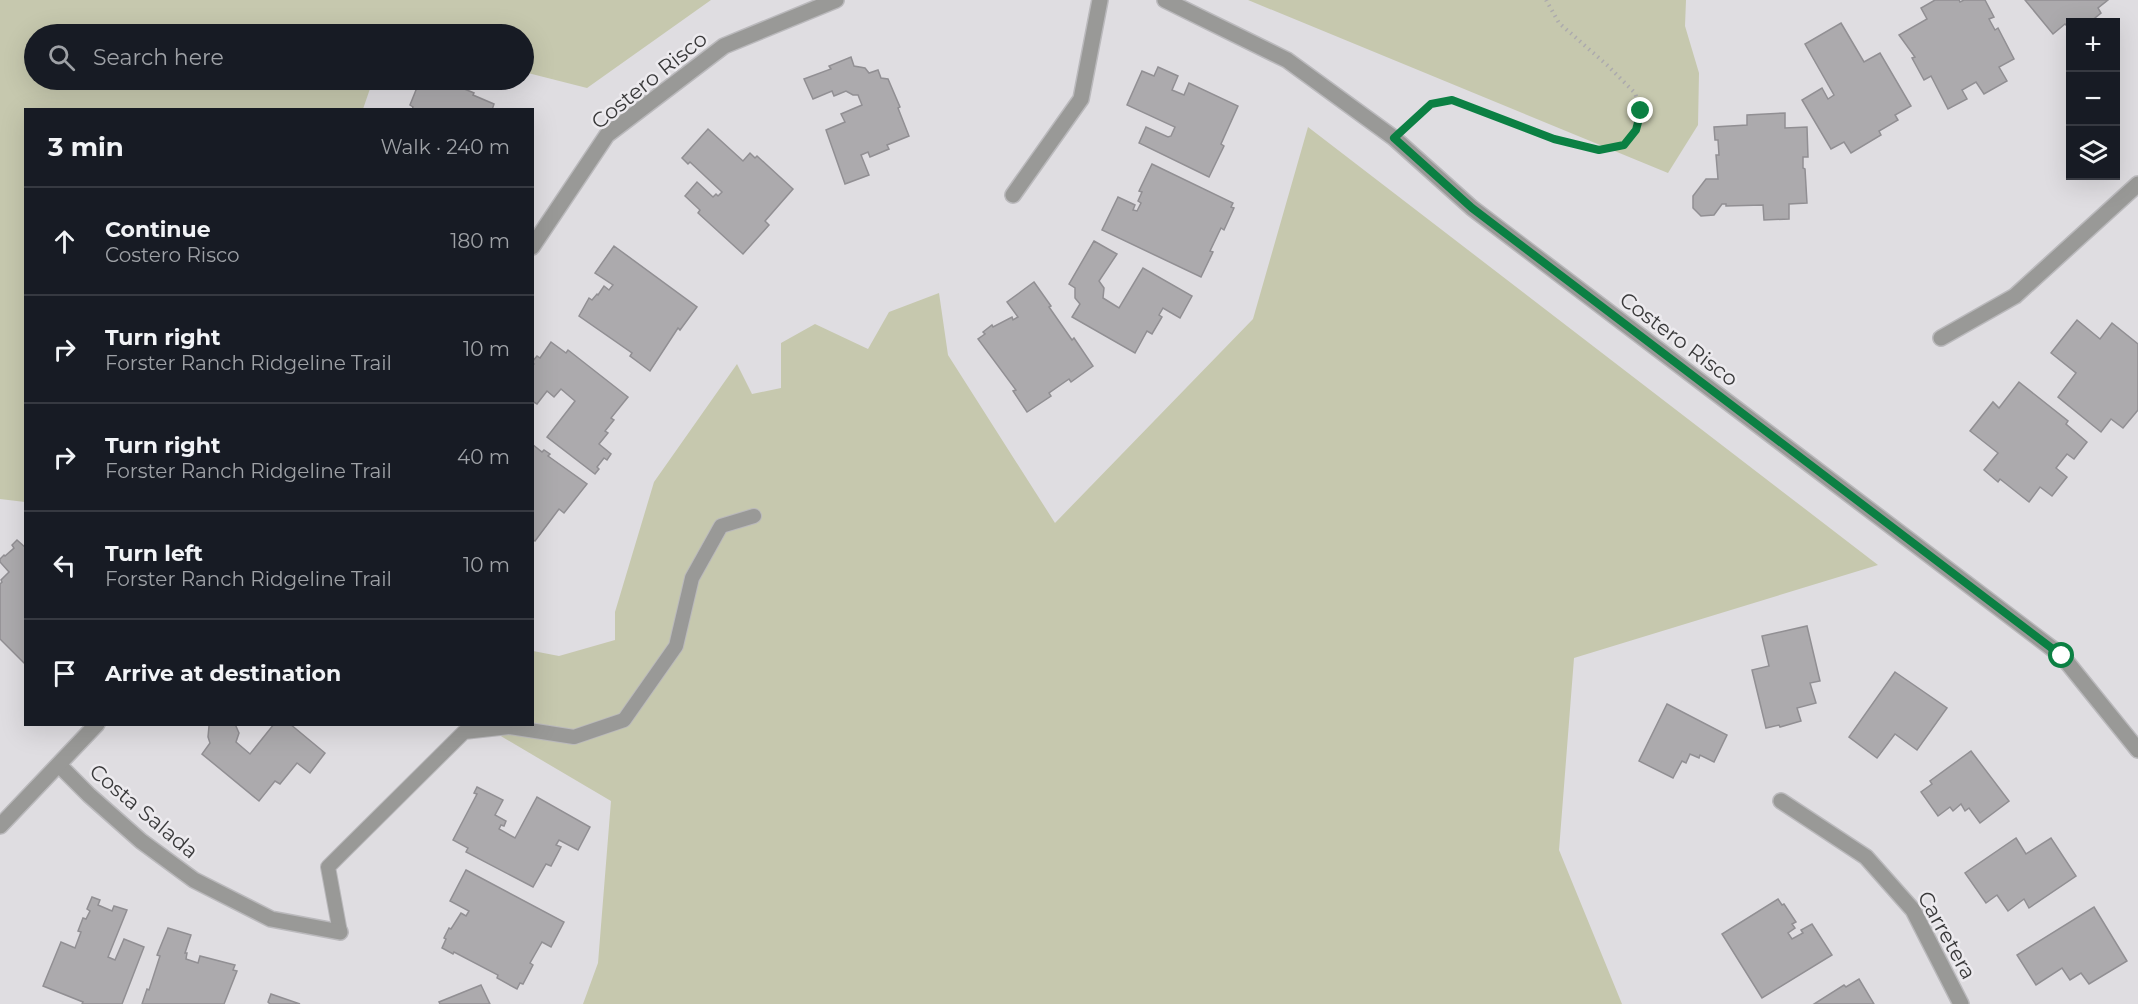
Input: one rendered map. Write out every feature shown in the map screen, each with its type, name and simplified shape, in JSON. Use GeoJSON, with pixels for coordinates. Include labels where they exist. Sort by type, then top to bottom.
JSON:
{"type":"FeatureCollection","features":[{"type":"Feature","properties":{"kind":"street","name":"Costero Risco"},"geometry":{"type":"LineString","coordinates":[[534,244],[607,135],[724,46],[836,0]]}},
{"type":"Feature","properties":{"kind":"street"},"geometry":{"type":"LineString","coordinates":[[1013,195],[1081,99],[1100,0]]}},
{"type":"Feature","properties":{"kind":"street","name":"Costero Risco"},"geometry":{"type":"LineString","coordinates":[[1165,0],[1287,60],[1394,138],[1472,208],[2062,656],[2138,750]]}},
{"type":"Feature","properties":{"kind":"street"},"geometry":{"type":"LineString","coordinates":[[1941,338],[2015,296],[2138,184]]}},
{"type":"Feature","properties":{"kind":"street"},"geometry":{"type":"LineString","coordinates":[[0,826],[95,726]]}},
{"type":"Feature","properties":{"kind":"street","name":"Costa Salada"},"geometry":{"type":"LineString","coordinates":[[59,765],[141,841],[194,880],[271,919],[340,932]]}},
{"type":"Feature","properties":{"kind":"street","name":"Carretera"},"geometry":{"type":"LineString","coordinates":[[1781,801],[1866,856],[1890,883],[1913,910],[1961,1004]]}},
{"type":"Feature","properties":{"kind":"lane"},"geometry":{"type":"LineString","coordinates":[[340,932],[328,867],[342,852],[464,732],[510,728],[574,737],[624,720],[676,646],[692,578],[721,526],[754,516]]}},
{"type":"Feature","properties":{"kind":"path"},"geometry":{"type":"LineString","coordinates":[[1394,138],[1431,104],[1452,100],[1554,139],[1599,150],[1624,145],[1636,130],[1641,111],[1635,93],[1559,23],[1546,0]]}},
{"type":"Feature","properties":{"kind":"green space"},"geometry":{"type":"Polygon","coordinates":[[[0,0],[711,0],[587,88],[534,75],[534,24],[24,24],[24,90],[370,90],[363,108],[24,108],[24,502],[0,499],[0,0]]]}},
{"type":"Feature","properties":{"kind":"green space"},"geometry":{"type":"Polygon","coordinates":[[[1248,0],[1686,0],[1685,26],[1699,73],[1698,125],[1668,173],[1248,0]]]}},
{"type":"Feature","properties":{"kind":"green space"},"geometry":{"type":"Polygon","coordinates":[[[1308,127],[1878,565],[1574,658],[1559,850],[1622,1004],[583,1004],[598,963],[611,801],[484,726],[534,726],[534,651],[559,656],[615,640],[615,612],[654,482],[737,364],[752,394],[781,388],[781,343],[815,324],[868,349],[889,312],[939,293],[948,355],[1055,523],[1253,319],[1308,127]]]}},
{"type":"Feature","properties":{"kind":"building"},"geometry":{"type":"Polygon","coordinates":[[[1935,0],[1959,0],[1960,2],[1985,0],[1994,17],[1989,19],[1995,30],[1998,28],[2014,59],[1999,67],[2007,81],[1984,94],[1976,82],[1962,90],[1967,99],[1948,109],[1931,76],[1924,80],[1912,58],[1915,57],[1899,35],[1927,19],[1921,8],[1935,0]]]}},
{"type":"Feature","properties":{"kind":"building"},"geometry":{"type":"Polygon","coordinates":[[[2025,0],[2108,0],[2098,8],[2101,13],[2095,18],[2066,18],[2066,25],[2053,34],[2025,0]]]}},
{"type":"Feature","properties":{"kind":"building"},"geometry":{"type":"Polygon","coordinates":[[[1841,23],[1864,62],[1880,53],[1911,106],[1895,115],[1898,120],[1879,131],[1881,135],[1851,153],[1844,142],[1831,149],[1802,100],[1822,88],[1828,99],[1834,95],[1805,44],[1841,23]]]}},
{"type":"Feature","properties":{"kind":"building"},"geometry":{"type":"Polygon","coordinates":[[[851,57],[854,66],[865,68],[869,73],[878,70],[881,78],[888,79],[909,136],[887,145],[889,149],[870,157],[868,152],[861,155],[869,175],[845,184],[826,130],[845,122],[841,114],[862,105],[858,95],[846,91],[834,96],[832,91],[813,99],[804,79],[831,69],[829,66],[851,57]]]}},
{"type":"Feature","properties":{"kind":"building"},"geometry":{"type":"Polygon","coordinates":[[[1158,67],[1178,76],[1172,90],[1184,95],[1189,83],[1238,106],[1221,144],[1224,146],[1209,177],[1139,143],[1146,127],[1168,137],[1171,136],[1175,127],[1127,105],[1142,71],[1154,76],[1158,67]]]}},
{"type":"Feature","properties":{"kind":"building"},"geometry":{"type":"Polygon","coordinates":[[[416,90],[467,90],[494,104],[493,108],[413,108],[410,105],[416,90]]]}},
{"type":"Feature","properties":{"kind":"building"},"geometry":{"type":"Polygon","coordinates":[[[1785,113],[1785,128],[1807,127],[1808,157],[1803,157],[1803,168],[1805,169],[1807,203],[1789,204],[1789,219],[1764,220],[1763,205],[1726,206],[1722,204],[1714,215],[1701,216],[1693,208],[1693,196],[1706,179],[1718,179],[1716,155],[1719,155],[1718,140],[1715,140],[1714,127],[1747,125],[1747,115],[1785,113]]]}},
{"type":"Feature","properties":{"kind":"building"},"geometry":{"type":"Polygon","coordinates":[[[708,129],[743,161],[750,153],[755,158],[757,156],[793,189],[765,221],[769,225],[743,254],[698,213],[700,210],[685,196],[697,182],[713,197],[722,192],[690,162],[688,164],[682,158],[708,129]]]}},
{"type":"Feature","properties":{"kind":"building"},"geometry":{"type":"Polygon","coordinates":[[[1152,164],[1233,203],[1231,207],[1234,208],[1224,230],[1221,228],[1210,251],[1213,252],[1201,277],[1102,230],[1118,197],[1135,205],[1133,210],[1137,211],[1141,203],[1138,201],[1142,192],[1139,191],[1152,164]]]}},
{"type":"Feature","properties":{"kind":"building"},"geometry":{"type":"Polygon","coordinates":[[[1094,241],[1117,254],[1099,281],[1104,288],[1103,298],[1119,308],[1143,268],[1192,296],[1180,318],[1163,308],[1159,315],[1162,317],[1152,334],[1147,331],[1135,353],[1072,317],[1080,304],[1075,298],[1075,288],[1069,284],[1094,241]]]}},
{"type":"Feature","properties":{"kind":"building"},"geometry":{"type":"Polygon","coordinates":[[[614,246],[697,307],[680,330],[678,328],[650,371],[630,356],[632,353],[579,316],[589,298],[592,300],[604,286],[609,290],[613,285],[595,273],[614,246]]]}},
{"type":"Feature","properties":{"kind":"building"},"geometry":{"type":"Polygon","coordinates":[[[1034,282],[1072,340],[1074,338],[1093,366],[1071,382],[1069,379],[1049,393],[1051,396],[1027,412],[1013,391],[1016,390],[978,339],[992,325],[993,327],[1012,317],[1013,320],[1018,317],[1007,302],[1034,282]]]}},
{"type":"Feature","properties":{"kind":"building"},"geometry":{"type":"Polygon","coordinates":[[[2077,320],[2100,339],[2112,323],[2138,344],[2138,410],[2123,428],[2111,419],[2101,432],[2058,397],[2076,373],[2051,353],[2077,320]]]}},
{"type":"Feature","properties":{"kind":"building"},"geometry":{"type":"Polygon","coordinates":[[[551,342],[566,353],[568,350],[628,397],[611,418],[614,420],[605,431],[608,433],[599,444],[611,454],[607,460],[604,458],[595,474],[547,437],[575,401],[561,389],[554,397],[547,391],[537,404],[534,402],[534,360],[537,356],[540,358],[551,342]]]}},
{"type":"Feature","properties":{"kind":"building"},"geometry":{"type":"Polygon","coordinates":[[[2019,382],[2068,421],[2066,424],[2087,442],[2074,459],[2067,454],[2056,468],[2067,477],[2052,496],[2040,487],[2029,502],[2000,479],[1998,482],[1984,470],[1998,453],[1970,431],[1993,402],[1999,408],[2019,382]]]}},
{"type":"Feature","properties":{"kind":"building"},"geometry":{"type":"Polygon","coordinates":[[[534,446],[542,452],[544,450],[550,454],[548,456],[587,484],[564,513],[559,509],[535,541],[534,446]]]}},
{"type":"Feature","properties":{"kind":"building"},"geometry":{"type":"Polygon","coordinates":[[[17,540],[24,546],[24,663],[0,639],[0,584],[9,572],[0,559],[14,548],[12,545],[17,540]]]}},
{"type":"Feature","properties":{"kind":"building"},"geometry":{"type":"Polygon","coordinates":[[[1807,626],[1820,681],[1810,683],[1816,703],[1797,708],[1801,721],[1766,728],[1752,670],[1769,666],[1762,636],[1807,626]]]}},
{"type":"Feature","properties":{"kind":"building"},"geometry":{"type":"Polygon","coordinates":[[[1895,672],[1947,708],[1917,750],[1895,734],[1877,758],[1849,737],[1895,672]]]}},
{"type":"Feature","properties":{"kind":"building"},"geometry":{"type":"Polygon","coordinates":[[[1667,704],[1727,735],[1714,762],[1700,755],[1699,758],[1690,754],[1686,763],[1682,761],[1673,778],[1639,761],[1667,704]]]}},
{"type":"Feature","properties":{"kind":"building"},"geometry":{"type":"Polygon","coordinates":[[[209,726],[236,726],[239,733],[236,742],[250,754],[272,726],[292,726],[325,753],[310,773],[297,763],[280,784],[275,781],[259,801],[202,754],[210,743],[209,726]]]}},
{"type":"Feature","properties":{"kind":"building"},"geometry":{"type":"Polygon","coordinates":[[[1971,751],[2009,801],[1980,823],[1969,808],[1965,811],[1961,804],[1953,811],[1950,807],[1938,816],[1921,792],[1932,784],[1930,781],[1971,751]]]}},
{"type":"Feature","properties":{"kind":"building"},"geometry":{"type":"Polygon","coordinates":[[[477,787],[503,800],[495,815],[506,821],[499,829],[515,838],[537,797],[590,827],[578,850],[559,840],[556,845],[561,847],[551,866],[546,864],[533,887],[466,852],[468,848],[453,840],[477,794],[474,793],[477,787]]]}},
{"type":"Feature","properties":{"kind":"building"},"geometry":{"type":"Polygon","coordinates":[[[2016,838],[2026,854],[2051,838],[2076,876],[2029,908],[2024,899],[2008,911],[1997,895],[1986,903],[1965,873],[2016,838]]]}},
{"type":"Feature","properties":{"kind":"building"},"geometry":{"type":"Polygon","coordinates":[[[466,870],[564,922],[551,947],[542,942],[530,963],[533,965],[523,984],[520,983],[517,989],[497,978],[498,975],[442,948],[449,928],[451,929],[461,913],[466,916],[469,911],[450,901],[466,870]]]}},
{"type":"Feature","properties":{"kind":"building"},"geometry":{"type":"Polygon","coordinates":[[[92,897],[100,900],[98,905],[112,911],[114,906],[127,910],[108,957],[115,960],[124,939],[144,947],[122,1004],[82,1004],[83,1002],[43,986],[61,942],[75,948],[83,918],[86,919],[90,911],[87,909],[92,897]]]}},
{"type":"Feature","properties":{"kind":"building"},"geometry":{"type":"Polygon","coordinates":[[[1778,899],[1796,922],[1792,924],[1795,928],[1788,933],[1792,939],[1812,924],[1832,955],[1762,998],[1722,934],[1778,899]]]}},
{"type":"Feature","properties":{"kind":"building"},"geometry":{"type":"Polygon","coordinates":[[[2094,907],[2127,961],[2089,984],[2081,973],[2070,980],[2062,968],[2036,985],[2017,955],[2094,907]]]}},
{"type":"Feature","properties":{"kind":"building"},"geometry":{"type":"Polygon","coordinates":[[[168,928],[191,935],[185,953],[187,953],[186,959],[198,963],[200,956],[235,965],[233,970],[237,971],[224,1004],[142,1004],[147,989],[149,990],[160,956],[157,955],[168,928]]]}},
{"type":"Feature","properties":{"kind":"building"},"geometry":{"type":"Polygon","coordinates":[[[1859,979],[1874,1004],[1814,1004],[1844,985],[1846,987],[1859,979]]]}},
{"type":"Feature","properties":{"kind":"building"},"geometry":{"type":"Polygon","coordinates":[[[481,985],[490,1004],[440,1004],[439,1002],[481,985]]]}},
{"type":"Feature","properties":{"kind":"building"},"geometry":{"type":"Polygon","coordinates":[[[271,994],[300,1004],[270,1004],[268,1002],[271,994]]]}},
{"type":"Feature","properties":{"kind":"route"},"geometry":{"type":"LineString","coordinates":[[1641,111],[1636,130],[1624,145],[1599,150],[1554,139],[1452,100],[1431,104],[1394,138],[1472,208],[2062,656]]}}]}
